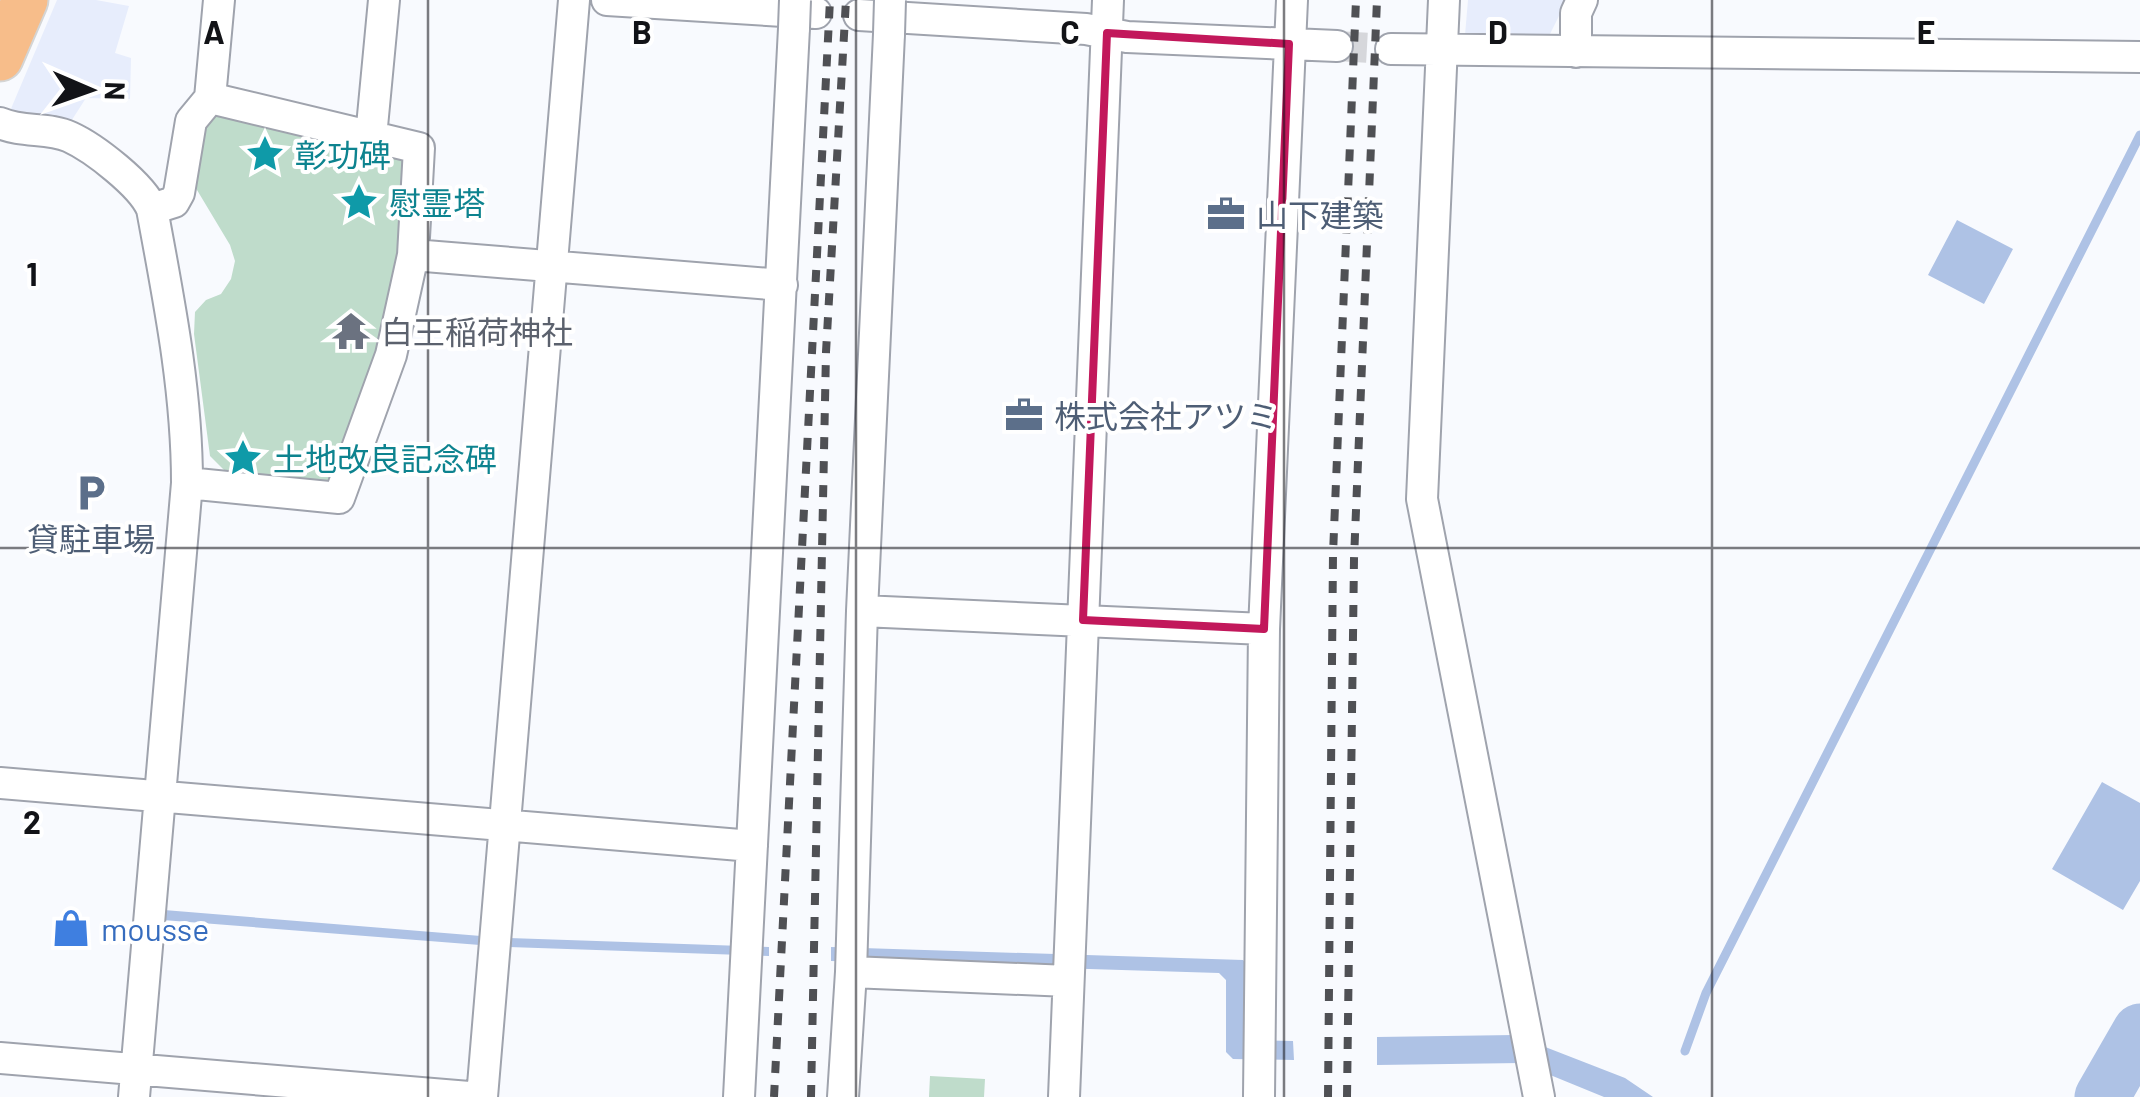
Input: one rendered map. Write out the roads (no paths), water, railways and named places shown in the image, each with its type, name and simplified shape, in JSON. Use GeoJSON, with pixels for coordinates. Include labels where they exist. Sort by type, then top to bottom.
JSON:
{"type":"FeatureCollection","features":[{"type":"Feature","properties":{"kind":"highway"},"geometry":{"type":"LineString","coordinates":[[0,58],[24,0]]}},
{"type":"Feature","properties":{"kind":"street"},"geometry":{"type":"LineString","coordinates":[[152,209],[174,202],[179,193],[191,121],[210,98],[220,0]]}},
{"type":"Feature","properties":{"kind":"street"},"geometry":{"type":"LineString","coordinates":[[371,137],[384,0]]}},
{"type":"Feature","properties":{"kind":"street"},"geometry":{"type":"LineString","coordinates":[[482,1097],[574,0]]}},
{"type":"Feature","properties":{"kind":"street"},"geometry":{"type":"LineString","coordinates":[[607,0],[802,13],[782,285],[740,1097]]}},
{"type":"Feature","properties":{"kind":"street"},"geometry":{"type":"LineString","coordinates":[[842,1097],[852,960],[862,610],[890,0]]}},
{"type":"Feature","properties":{"kind":"street"},"geometry":{"type":"LineString","coordinates":[[1064,1097],[1108,0]]}},
{"type":"Feature","properties":{"kind":"street"},"geometry":{"type":"LineString","coordinates":[[1259,1097],[1264,629],[1292,0]]}},
{"type":"Feature","properties":{"kind":"street"},"geometry":{"type":"LineString","coordinates":[[1444,0],[1422,499],[1537,1085]]}},
{"type":"Feature","properties":{"kind":"street"},"geometry":{"type":"LineString","coordinates":[[1576,52],[1576,12],[1582,0]]}},
{"type":"Feature","properties":{"kind":"street"},"geometry":{"type":"LineString","coordinates":[[859,15],[1127,37],[1337,46]]}},
{"type":"Feature","properties":{"kind":"street"},"geometry":{"type":"LineString","coordinates":[[1390,49],[2140,57]]}},
{"type":"Feature","properties":{"kind":"street"},"geometry":{"type":"LineString","coordinates":[[187,483],[339,498],[392,355],[413,255],[419,148],[210,98]]}},
{"type":"Feature","properties":{"kind":"street"},"geometry":{"type":"LineString","coordinates":[[0,123],[68,136],[135,183],[152,209],[185,400],[187,483],[135,1083]]}},
{"type":"Feature","properties":{"kind":"street"},"geometry":{"type":"LineString","coordinates":[[413,255],[782,285]]}},
{"type":"Feature","properties":{"kind":"street"},"geometry":{"type":"LineString","coordinates":[[862,610],[1264,629]]}},
{"type":"Feature","properties":{"kind":"street"},"geometry":{"type":"LineString","coordinates":[[0,782],[752,846]]}},
{"type":"Feature","properties":{"kind":"street"},"geometry":{"type":"LineString","coordinates":[[852,960],[1069,968]]}},
{"type":"Feature","properties":{"kind":"street"},"geometry":{"type":"LineString","coordinates":[[0,1058],[135,1083],[469,1097]]}},
{"type":"Feature","properties":{"kind":"water"},"geometry":{"type":"Polygon","coordinates":[[[1957,220],[2013,249],[1984,304],[1928,275],[1957,220]]]}},
{"type":"Feature","properties":{"kind":"water"},"geometry":{"type":"Polygon","coordinates":[[[2102,782],[2140,803],[2140,881],[2123,910],[2052,869],[2102,782]]]}},
{"type":"Feature","properties":{"kind":"water"},"geometry":{"type":"Polygon","coordinates":[[[164,910],[481,936],[480,945],[163,920],[164,910]]]}},
{"type":"Feature","properties":{"kind":"water"},"geometry":{"type":"Polygon","coordinates":[[[509,938],[769,947],[769,956],[509,947],[509,938]]]}},
{"type":"Feature","properties":{"kind":"water"},"geometry":{"type":"Polygon","coordinates":[[[831,947],[1243,960],[1250,967],[1249,1040],[1293,1041],[1294,1060],[1233,1059],[1226,1052],[1226,980],[1219,973],[831,961],[831,947]]]}},
{"type":"Feature","properties":{"kind":"water"},"geometry":{"type":"Polygon","coordinates":[[[1514,1035],[1625,1078],[1653,1097],[1604,1097],[1521,1063],[1377,1065],[1377,1037],[1514,1035]]]}},
{"type":"Feature","properties":{"kind":"waterway"},"geometry":{"type":"LineString","coordinates":[[1685,1051],[1706,993],[2140,135]]}},
{"type":"Feature","properties":{"kind":"waterway"},"geometry":{"type":"LineString","coordinates":[[2102,1097],[2140,1031]]}},
{"type":"Feature","properties":{"kind":"tunnel"},"geometry":{"type":"LineString","coordinates":[[1337,46],[1391,49]]}},
{"type":"Feature","properties":{"kind":"railway"},"geometry":{"type":"LineString","coordinates":[[774,1097],[830,0]]}},
{"type":"Feature","properties":{"kind":"railway"},"geometry":{"type":"LineString","coordinates":[[811,1097],[826,352],[846,0]]}},
{"type":"Feature","properties":{"kind":"railway"},"geometry":{"type":"LineString","coordinates":[[1328,1097],[1333,554],[1356,0]]}},
{"type":"Feature","properties":{"kind":"railway"},"geometry":{"type":"LineString","coordinates":[[1347,1097],[1354,559],[1377,0]]}},
{"type":"Feature","properties":{"kind":"place","name":"彰功碑"},"geometry":{"type":"Point","coordinates":[265,154]}},
{"type":"Feature","properties":{"kind":"place","name":"慰霊塔"},"geometry":{"type":"Point","coordinates":[359,202]}},
{"type":"Feature","properties":{"kind":"place","name":"山下建築"},"geometry":{"type":"Point","coordinates":[1226,214]}},
{"type":"Feature","properties":{"kind":"place","name":"白王稲荷神社"},"geometry":{"type":"Point","coordinates":[351,331]}},
{"type":"Feature","properties":{"kind":"place","name":"株式会社アツミ"},"geometry":{"type":"Point","coordinates":[1024,415]}},
{"type":"Feature","properties":{"kind":"place","name":"土地改良記念碑"},"geometry":{"type":"Point","coordinates":[243,458]}},
{"type":"Feature","properties":{"kind":"place","name":"貸駐車場"},"geometry":{"type":"Point","coordinates":[91,493]}},
{"type":"Feature","properties":{"kind":"place","name":"mousse"},"geometry":{"type":"Point","coordinates":[71,928]}}]}
